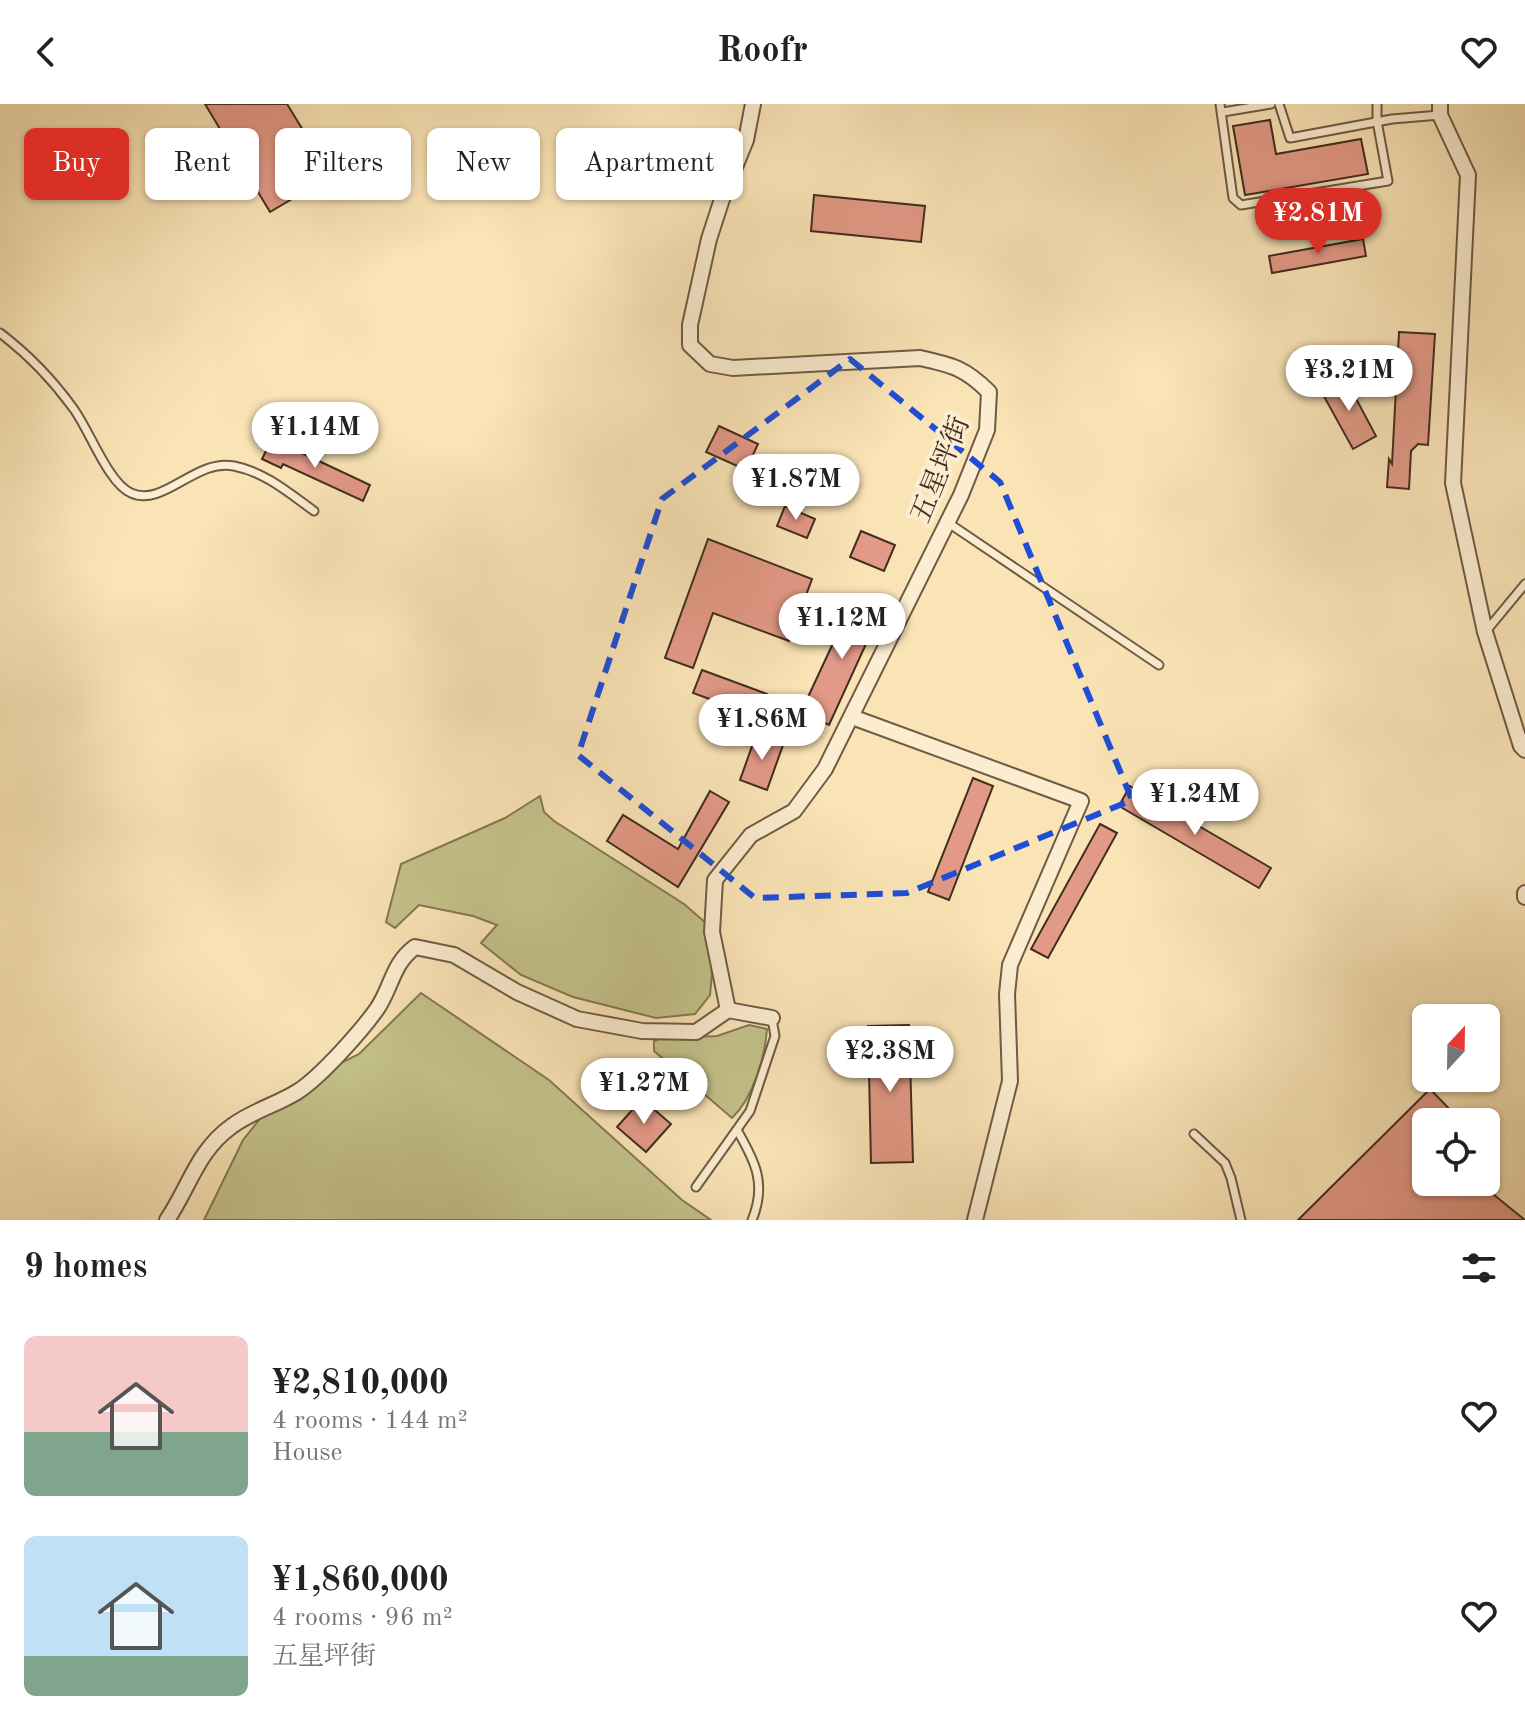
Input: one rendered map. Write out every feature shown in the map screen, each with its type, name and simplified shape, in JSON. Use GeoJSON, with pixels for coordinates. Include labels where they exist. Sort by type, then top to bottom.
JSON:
{"type":"FeatureCollection","features":[{"type":"Feature","properties":{"kind":"street","name":"五星坪街"},"geometry":{"type":"LineString","coordinates":[[728,1010],[712,932],[715,880],[751,835],[794,811],[825,769],[947,522],[987,430],[989,392],[971,374],[948,364],[920,358],[733,368],[710,364],[699,356],[690,345],[690,325],[709,239],[746,140],[753,104]]}},
{"type":"Feature","properties":{"kind":"street"},"geometry":{"type":"LineString","coordinates":[[1440,109],[1468,175],[1453,483],[1485,632],[1521,746],[1525,750]]}},
{"type":"Feature","properties":{"kind":"street"},"geometry":{"type":"LineString","coordinates":[[852,717],[1081,801],[1010,965],[1007,994],[1010,1081],[975,1220]]}},
{"type":"Feature","properties":{"kind":"street"},"geometry":{"type":"LineString","coordinates":[[167,1220],[184,1196],[192,1172],[205,1150],[231,1126],[262,1107],[297,1092],[328,1065],[378,1007],[402,957],[415,947],[454,955],[517,992],[577,1019],[642,1031],[696,1032],[728,1010],[772,1018]]}},
{"type":"Feature","properties":{"kind":"lane"},"geometry":{"type":"LineString","coordinates":[[1271,104],[1222,108],[1233,198],[1241,205],[1388,181],[1377,121],[1377,104]]}},
{"type":"Feature","properties":{"kind":"lane"},"geometry":{"type":"LineString","coordinates":[[1279,104],[1290,138],[1440,109]]}},
{"type":"Feature","properties":{"kind":"lane"},"geometry":{"type":"LineString","coordinates":[[0,333],[29,355],[48,375],[88,430],[118,483],[131,494],[150,497],[206,467],[232,465],[268,478],[314,511]]}},
{"type":"Feature","properties":{"kind":"lane"},"geometry":{"type":"LineString","coordinates":[[947,522],[1159,665]]}},
{"type":"Feature","properties":{"kind":"lane"},"geometry":{"type":"LineString","coordinates":[[1485,632],[1525,584]]}},
{"type":"Feature","properties":{"kind":"lane"},"geometry":{"type":"LineString","coordinates":[[696,1187],[750,1111],[775,1036],[772,1018]]}},
{"type":"Feature","properties":{"kind":"lane"},"geometry":{"type":"LineString","coordinates":[[737,1130],[757,1170],[759,1194],[752,1220]]}},
{"type":"Feature","properties":{"kind":"lane"},"geometry":{"type":"LineString","coordinates":[[1194,1134],[1225,1163],[1241,1220]]}},
{"type":"Feature","properties":{"kind":"highlighted area"},"geometry":{"type":"Polygon","coordinates":[[[850,359],[1000,482],[1132,800],[907,893],[755,898],[578,755],[662,499],[850,359]]]}},
{"type":"Feature","properties":{"kind":"shaded area"},"geometry":{"type":"Polygon","coordinates":[[[540,796],[544,812],[554,821],[684,904],[707,924],[712,974],[710,995],[695,1014],[656,1018],[573,997],[521,975],[481,943],[497,925],[473,916],[419,905],[395,928],[386,922],[401,864],[505,818],[540,796]]]}},
{"type":"Feature","properties":{"kind":"shaded area"},"geometry":{"type":"Polygon","coordinates":[[[421,993],[549,1080],[682,1200],[711,1220],[204,1220],[243,1140],[271,1105],[321,1073],[359,1054],[421,993]]]}},
{"type":"Feature","properties":{"kind":"shaded area"},"geometry":{"type":"Polygon","coordinates":[[[749,1025],[767,1029],[764,1052],[752,1089],[732,1118],[654,1051],[654,1041],[661,1038],[717,1036],[749,1025]]]}},
{"type":"Feature","properties":{"kind":"building"},"geometry":{"type":"Polygon","coordinates":[[[205,104],[287,104],[302,128],[275,128],[275,200],[290,200],[270,212],[259,194],[259,128],[219,128],[205,104]]]}},
{"type":"Feature","properties":{"kind":"building"},"geometry":{"type":"Polygon","coordinates":[[[1270,120],[1276,154],[1361,139],[1368,174],[1245,195],[1233,126],[1270,120]]]}},
{"type":"Feature","properties":{"kind":"building"},"geometry":{"type":"Polygon","coordinates":[[[814,195],[925,206],[921,242],[811,231],[814,195]]]}},
{"type":"Feature","properties":{"kind":"building"},"geometry":{"type":"Polygon","coordinates":[[[1363,239],[1366,256],[1272,273],[1269,256],[1363,239]]]}},
{"type":"Feature","properties":{"kind":"building"},"geometry":{"type":"Polygon","coordinates":[[[1399,332],[1435,334],[1428,445],[1418,444],[1411,451],[1409,489],[1387,487],[1389,459],[1392,464],[1399,332]]]}},
{"type":"Feature","properties":{"kind":"building"},"geometry":{"type":"Polygon","coordinates":[[[1345,378],[1376,436],[1353,449],[1321,391],[1345,378]]]}},
{"type":"Feature","properties":{"kind":"building"},"geometry":{"type":"Polygon","coordinates":[[[719,426],[758,444],[746,470],[706,452],[719,426]]]}},
{"type":"Feature","properties":{"kind":"building"},"geometry":{"type":"Polygon","coordinates":[[[272,439],[370,485],[363,501],[283,464],[281,468],[262,459],[272,439]]]}},
{"type":"Feature","properties":{"kind":"building"},"geometry":{"type":"Polygon","coordinates":[[[799,455],[847,476],[835,504],[787,483],[799,455]]]}},
{"type":"Feature","properties":{"kind":"building"},"geometry":{"type":"Polygon","coordinates":[[[785,506],[815,519],[807,538],[777,526],[785,506]]]}},
{"type":"Feature","properties":{"kind":"building"},"geometry":{"type":"Polygon","coordinates":[[[861,531],[895,545],[884,571],[850,557],[861,531]]]}},
{"type":"Feature","properties":{"kind":"building"},"geometry":{"type":"Polygon","coordinates":[[[708,539],[812,579],[789,641],[713,613],[693,668],[665,658],[708,539]]]}},
{"type":"Feature","properties":{"kind":"building"},"geometry":{"type":"Polygon","coordinates":[[[855,596],[882,609],[829,725],[801,712],[855,596]]]}},
{"type":"Feature","properties":{"kind":"building"},"geometry":{"type":"Polygon","coordinates":[[[702,670],[767,694],[758,717],[693,693],[702,670]]]}},
{"type":"Feature","properties":{"kind":"building"},"geometry":{"type":"Polygon","coordinates":[[[756,735],[783,745],[767,790],[740,780],[756,735]]]}},
{"type":"Feature","properties":{"kind":"building"},"geometry":{"type":"Polygon","coordinates":[[[973,778],[993,786],[949,900],[928,892],[973,778]]]}},
{"type":"Feature","properties":{"kind":"building"},"geometry":{"type":"Polygon","coordinates":[[[1130,786],[1271,868],[1259,888],[1119,806],[1130,786]]]}},
{"type":"Feature","properties":{"kind":"building"},"geometry":{"type":"Polygon","coordinates":[[[710,791],[729,802],[678,887],[607,841],[623,815],[678,849],[710,791]]]}},
{"type":"Feature","properties":{"kind":"building"},"geometry":{"type":"Polygon","coordinates":[[[1100,824],[1117,833],[1048,958],[1031,949],[1100,824]]]}},
{"type":"Feature","properties":{"kind":"building"},"geometry":{"type":"Polygon","coordinates":[[[909,1025],[913,1162],[871,1163],[868,1026],[909,1025]]]}},
{"type":"Feature","properties":{"kind":"building"},"geometry":{"type":"Polygon","coordinates":[[[1427,1092],[1433,1092],[1448,1108],[1412,1108],[1412,1196],[1495,1196],[1525,1220],[1298,1220],[1427,1092]]]}},
{"type":"Feature","properties":{"kind":"building"},"geometry":{"type":"Polygon","coordinates":[[[642,1099],[671,1124],[646,1152],[617,1127],[642,1099]]]}}]}
